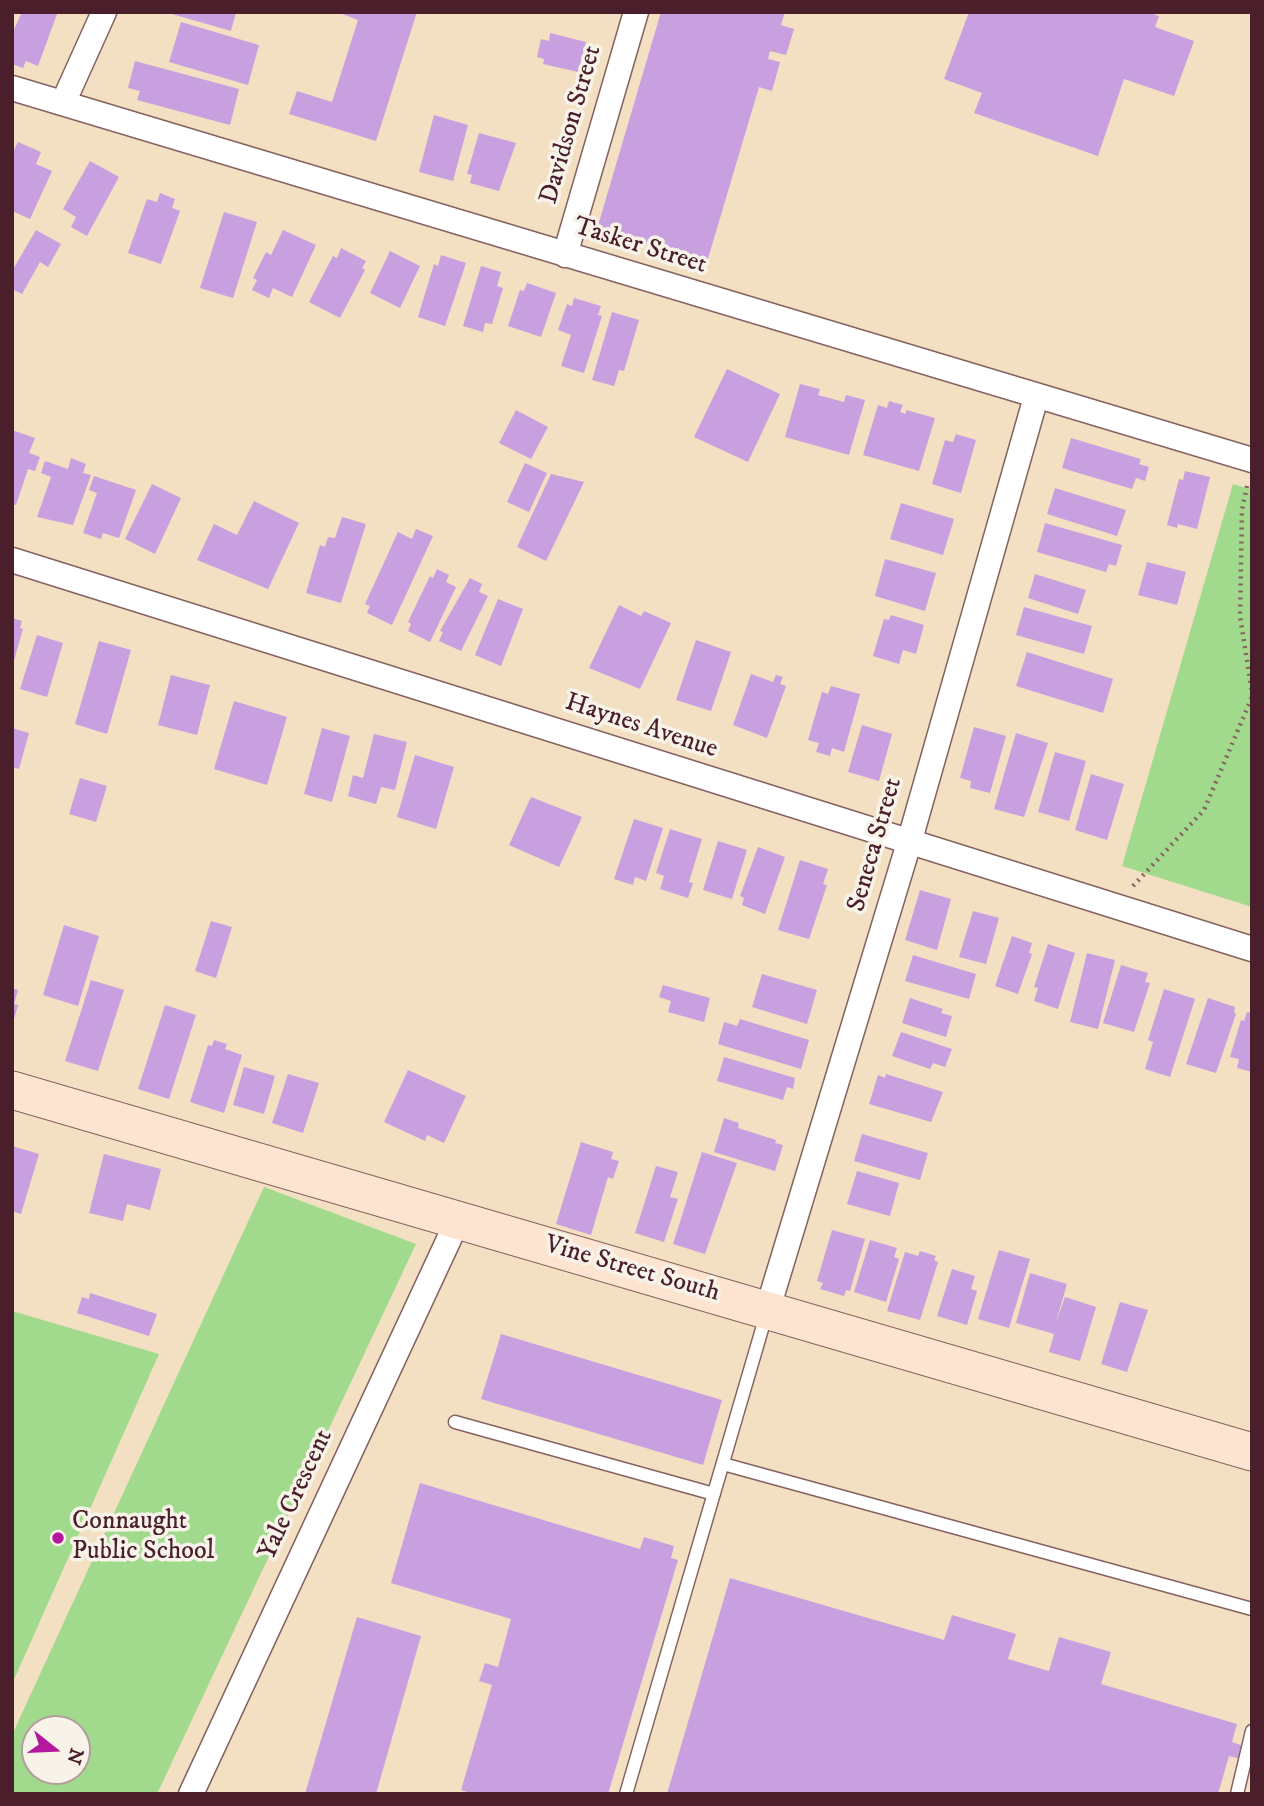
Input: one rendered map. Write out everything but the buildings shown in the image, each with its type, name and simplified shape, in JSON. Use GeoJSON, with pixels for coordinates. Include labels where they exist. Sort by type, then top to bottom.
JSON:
{"type":"FeatureCollection","features":[{"type":"Feature","properties":{"kind":"street"},"geometry":{"type":"LineString","coordinates":[[63,103],[104,12]]}},
{"type":"Feature","properties":{"kind":"street","name":"Davidson Street"},"geometry":{"type":"LineString","coordinates":[[565,255],[636,12]]}},
{"type":"Feature","properties":{"kind":"street","name":"Tasker Street"},"geometry":{"type":"LineString","coordinates":[[12,88],[1036,397],[1251,468]]}},
{"type":"Feature","properties":{"kind":"street","name":"Seneca Street"},"geometry":{"type":"LineString","coordinates":[[768,1308],[909,843],[1036,397]]}},
{"type":"Feature","properties":{"kind":"street","name":"Haynes Avenue"},"geometry":{"type":"LineString","coordinates":[[12,560],[909,843],[1252,948]]}},
{"type":"Feature","properties":{"kind":"street","name":"Vine Street South"},"geometry":{"type":"LineString","coordinates":[[12,1090],[457,1222],[768,1308],[1252,1452]]}},
{"type":"Feature","properties":{"kind":"street","name":"Yale Crescent"},"geometry":{"type":"LineString","coordinates":[[191,1794],[457,1222]]}},
{"type":"Feature","properties":{"kind":"lane"},"geometry":{"type":"LineString","coordinates":[[626,1794],[768,1308]]}},
{"type":"Feature","properties":{"kind":"lane"},"geometry":{"type":"LineString","coordinates":[[455,1422],[714,1494]]}},
{"type":"Feature","properties":{"kind":"lane"},"geometry":{"type":"LineString","coordinates":[[723,1464],[1252,1609]]}},
{"type":"Feature","properties":{"kind":"lane"},"geometry":{"type":"LineString","coordinates":[[1237,1794],[1252,1731]]}},
{"type":"Feature","properties":{"kind":"path"},"geometry":{"type":"LineString","coordinates":[[1251,468],[1242,510],[1240,616],[1252,692]]}},
{"type":"Feature","properties":{"kind":"path"},"geometry":{"type":"LineString","coordinates":[[1120,908],[1138,877],[1165,854],[1204,810],[1252,697]]}},
{"type":"Feature","properties":{"kind":"green space"},"geometry":{"type":"Polygon","coordinates":[[[1233,484],[1252,490],[1252,907],[1122,866],[1233,484]]]}},
{"type":"Feature","properties":{"kind":"green space"},"geometry":{"type":"Polygon","coordinates":[[[264,1187],[416,1244],[157,1794],[12,1794],[12,1735],[21,1715],[21,1785],[91,1785],[91,1715],[21,1715],[264,1187]]]}},
{"type":"Feature","properties":{"kind":"green space","name":"Connaught Public School"},"geometry":{"type":"Polygon","coordinates":[[[12,1311],[159,1354],[12,1684],[12,1311]]]}},
{"type":"Feature","properties":{"kind":"place","name":"Connaught Public School"},"geometry":{"type":"Point","coordinates":[58,1538]}}]}
